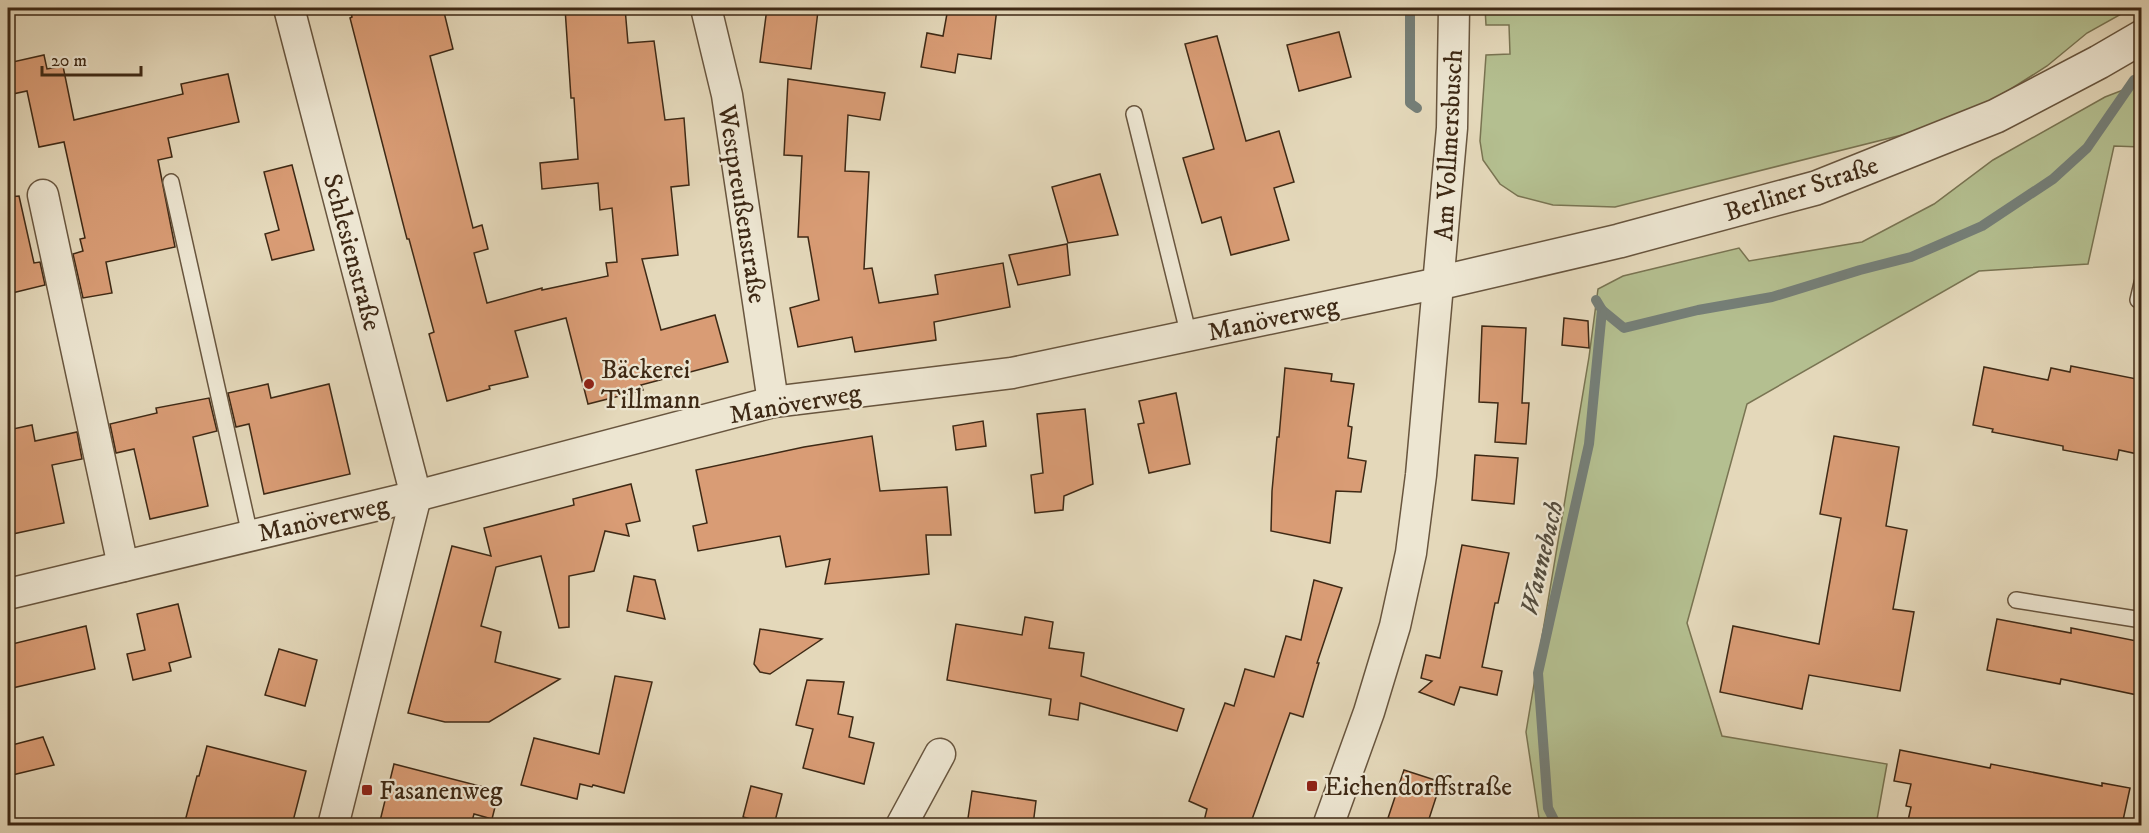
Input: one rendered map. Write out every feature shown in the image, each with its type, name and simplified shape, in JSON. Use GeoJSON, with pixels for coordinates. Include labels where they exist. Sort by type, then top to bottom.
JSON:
{"type":"FeatureCollection","features":[{"type":"Feature","properties":{"kind":"street","name":"Schlesienstraße"},"geometry":{"type":"LineString","coordinates":[[289,8],[416,496]]}},
{"type":"Feature","properties":{"kind":"street","name":"Westpreußenstraße"},"geometry":{"type":"LineString","coordinates":[[706,8],[727,95],[773,402]]}},
{"type":"Feature","properties":{"kind":"street","name":"Am Vollmersbusch"},"geometry":{"type":"LineString","coordinates":[[1439,283],[1452,128],[1454,8]]}},
{"type":"Feature","properties":{"kind":"street","name":"Berliner Straße"},"geometry":{"type":"LineString","coordinates":[[1439,283],[1618,241],[1816,188],[1996,116],[2142,37]]}},
{"type":"Feature","properties":{"kind":"street"},"geometry":{"type":"LineString","coordinates":[[43,195],[123,566]]}},
{"type":"Feature","properties":{"kind":"street","name":"Manöverweg"},"geometry":{"type":"LineString","coordinates":[[8,594],[416,496],[773,402],[1011,373],[1439,283]]}},
{"type":"Feature","properties":{"kind":"street"},"geometry":{"type":"LineString","coordinates":[[1328,825],[1369,712],[1395,626],[1411,553],[1421,475],[1439,283]]}},
{"type":"Feature","properties":{"kind":"street"},"geometry":{"type":"LineString","coordinates":[[333,825],[416,496]]}},
{"type":"Feature","properties":{"kind":"street"},"geometry":{"type":"LineString","coordinates":[[902,825],[940,754]]}},
{"type":"Feature","properties":{"kind":"lane"},"geometry":{"type":"LineString","coordinates":[[1134,114],[1189,336]]}},
{"type":"Feature","properties":{"kind":"lane"},"geometry":{"type":"LineString","coordinates":[[171,182],[250,535]]}},
{"type":"Feature","properties":{"kind":"lane"},"geometry":{"type":"LineString","coordinates":[[2138,300],[2142,283]]}},
{"type":"Feature","properties":{"kind":"lane"},"geometry":{"type":"LineString","coordinates":[[2016,600],[2142,620]]}},
{"type":"Feature","properties":{"kind":"green space"},"geometry":{"type":"Polygon","coordinates":[[[1485,8],[2132,8],[2087,33],[2047,66],[1984,106],[1926,129],[1615,207],[1553,205],[1518,196],[1500,184],[1483,160],[1480,141],[1486,55],[1510,54],[1509,25],[1486,25],[1485,8]]]}},
{"type":"Feature","properties":{"kind":"green space"},"geometry":{"type":"Polygon","coordinates":[[[2141,83],[2141,147],[2114,146],[2088,264],[1979,271],[1747,404],[1687,623],[1722,736],[1887,764],[1876,825],[1540,825],[1526,732],[1589,357],[1598,289],[1623,276],[1739,248],[1749,261],[1862,242],[1934,204],[1993,160],[2105,97],[2141,83]]]}},
{"type":"Feature","properties":{"kind":"building"},"geometry":{"type":"Polygon","coordinates":[[[350,8],[443,8],[453,49],[430,56],[473,228],[482,225],[488,249],[474,253],[487,303],[542,288],[542,290],[608,276],[606,263],[617,262],[612,208],[600,210],[598,183],[542,189],[540,163],[578,159],[565,8],[625,8],[628,43],[654,41],[665,120],[684,118],[689,185],[671,187],[678,255],[642,259],[661,330],[715,315],[728,362],[641,385],[643,390],[588,404],[566,318],[515,331],[528,377],[489,386],[490,389],[447,401],[429,334],[434,332],[409,239],[407,239],[350,18],[352,17],[350,8]]]}},
{"type":"Feature","properties":{"kind":"building"},"geometry":{"type":"Polygon","coordinates":[[[767,8],[818,11],[811,69],[760,62],[767,8]]]}},
{"type":"Feature","properties":{"kind":"building"},"geometry":{"type":"Polygon","coordinates":[[[948,8],[997,8],[991,59],[958,54],[955,73],[921,67],[927,33],[943,36],[948,8]]]}},
{"type":"Feature","properties":{"kind":"building"},"geometry":{"type":"Polygon","coordinates":[[[1339,32],[1351,77],[1299,91],[1287,45],[1339,32]]]}},
{"type":"Feature","properties":{"kind":"building"},"geometry":{"type":"Polygon","coordinates":[[[1217,36],[1246,141],[1279,131],[1294,182],[1274,188],[1289,240],[1231,255],[1221,217],[1202,223],[1183,158],[1214,149],[1185,44],[1217,36]]]}},
{"type":"Feature","properties":{"kind":"building"},"geometry":{"type":"Polygon","coordinates":[[[44,55],[47,69],[63,66],[74,120],[183,94],[181,84],[228,74],[239,122],[168,138],[172,157],[158,160],[175,247],[106,262],[112,293],[83,298],[73,254],[83,251],[80,239],[85,238],[64,142],[39,147],[27,91],[8,95],[8,63],[44,55]]]}},
{"type":"Feature","properties":{"kind":"building"},"geometry":{"type":"Polygon","coordinates":[[[788,79],[885,93],[880,120],[848,115],[845,171],[869,172],[864,269],[872,268],[879,303],[938,294],[935,275],[1003,263],[1010,307],[934,322],[936,340],[855,352],[852,337],[798,347],[790,308],[819,300],[808,237],[798,237],[802,156],[784,155],[788,79]]]}},
{"type":"Feature","properties":{"kind":"building"},"geometry":{"type":"Polygon","coordinates":[[[292,165],[314,250],[272,260],[265,234],[279,230],[264,172],[292,165]]]}},
{"type":"Feature","properties":{"kind":"building"},"geometry":{"type":"Polygon","coordinates":[[[1100,174],[1118,235],[1068,243],[1052,187],[1100,174]]]}},
{"type":"Feature","properties":{"kind":"building"},"geometry":{"type":"Polygon","coordinates":[[[19,196],[34,263],[40,262],[45,285],[8,294],[8,197],[19,196]]]}},
{"type":"Feature","properties":{"kind":"building"},"geometry":{"type":"Polygon","coordinates":[[[1067,244],[1070,275],[1018,285],[1009,255],[1067,244]]]}},
{"type":"Feature","properties":{"kind":"building"},"geometry":{"type":"Polygon","coordinates":[[[1564,318],[1588,321],[1589,348],[1562,345],[1564,318]]]}},
{"type":"Feature","properties":{"kind":"building"},"geometry":{"type":"Polygon","coordinates":[[[1482,326],[1526,328],[1522,403],[1529,403],[1526,444],[1495,442],[1498,403],[1479,402],[1482,326]]]}},
{"type":"Feature","properties":{"kind":"building"},"geometry":{"type":"Polygon","coordinates":[[[2071,366],[2142,380],[2142,455],[2119,450],[2117,460],[2063,450],[2063,446],[1992,432],[1993,429],[1973,425],[1984,367],[2048,380],[2051,368],[2070,372],[2071,366]]]}},
{"type":"Feature","properties":{"kind":"building"},"geometry":{"type":"Polygon","coordinates":[[[1285,368],[1332,374],[1331,381],[1354,384],[1348,426],[1352,427],[1348,458],[1366,461],[1361,492],[1336,491],[1330,543],[1271,531],[1272,491],[1285,368]]]}},
{"type":"Feature","properties":{"kind":"building"},"geometry":{"type":"Polygon","coordinates":[[[268,384],[271,398],[329,384],[350,474],[264,494],[249,424],[236,427],[228,393],[268,384]]]}},
{"type":"Feature","properties":{"kind":"building"},"geometry":{"type":"Polygon","coordinates":[[[1176,393],[1190,464],[1149,473],[1138,424],[1144,423],[1139,401],[1176,393]]]}},
{"type":"Feature","properties":{"kind":"building"},"geometry":{"type":"Polygon","coordinates":[[[209,398],[217,431],[193,437],[208,506],[150,519],[134,449],[116,453],[110,424],[157,413],[156,408],[209,398]]]}},
{"type":"Feature","properties":{"kind":"building"},"geometry":{"type":"Polygon","coordinates":[[[1085,409],[1093,484],[1064,496],[1063,510],[1035,513],[1031,475],[1043,473],[1037,414],[1085,409]]]}},
{"type":"Feature","properties":{"kind":"building"},"geometry":{"type":"Polygon","coordinates":[[[983,421],[986,446],[956,450],[953,426],[983,421]]]}},
{"type":"Feature","properties":{"kind":"building"},"geometry":{"type":"Polygon","coordinates":[[[32,425],[35,441],[77,432],[82,459],[52,465],[64,523],[8,535],[8,430],[32,425]]]}},
{"type":"Feature","properties":{"kind":"building"},"geometry":{"type":"Polygon","coordinates":[[[872,436],[880,491],[947,487],[951,535],[926,535],[929,574],[825,584],[830,559],[786,567],[780,536],[698,551],[693,526],[707,523],[696,470],[804,447],[872,436]]]}},
{"type":"Feature","properties":{"kind":"building"},"geometry":{"type":"Polygon","coordinates":[[[1834,436],[1899,447],[1886,526],[1907,530],[1893,609],[1914,612],[1900,691],[1809,675],[1802,709],[1720,692],[1733,626],[1819,644],[1841,518],[1820,514],[1834,436]]]}},
{"type":"Feature","properties":{"kind":"building"},"geometry":{"type":"Polygon","coordinates":[[[1475,455],[1518,458],[1514,504],[1472,500],[1475,455]]]}},
{"type":"Feature","properties":{"kind":"building"},"geometry":{"type":"Polygon","coordinates":[[[631,484],[640,521],[626,524],[629,536],[605,531],[594,571],[569,576],[569,627],[559,628],[541,556],[496,567],[481,626],[501,632],[495,662],[560,679],[489,722],[445,722],[408,713],[452,546],[491,556],[484,528],[574,505],[573,499],[631,484]]]}},
{"type":"Feature","properties":{"kind":"building"},"geometry":{"type":"Polygon","coordinates":[[[1462,545],[1509,553],[1498,603],[1495,603],[1482,667],[1502,671],[1497,695],[1460,687],[1454,705],[1419,692],[1432,681],[1421,678],[1426,655],[1440,658],[1462,545]]]}},
{"type":"Feature","properties":{"kind":"building"},"geometry":{"type":"Polygon","coordinates":[[[634,576],[655,580],[665,619],[627,611],[634,576]]]}},
{"type":"Feature","properties":{"kind":"building"},"geometry":{"type":"Polygon","coordinates":[[[1314,580],[1342,588],[1317,663],[1319,663],[1303,717],[1290,713],[1250,825],[1203,825],[1207,809],[1189,801],[1225,703],[1234,706],[1245,669],[1274,677],[1286,636],[1301,640],[1314,580]]]}},
{"type":"Feature","properties":{"kind":"building"},"geometry":{"type":"Polygon","coordinates":[[[178,604],[191,657],[169,663],[171,671],[133,680],[127,654],[145,650],[137,614],[178,604]]]}},
{"type":"Feature","properties":{"kind":"building"},"geometry":{"type":"Polygon","coordinates":[[[1025,617],[1053,622],[1049,648],[1084,653],[1081,676],[1184,709],[1177,731],[1080,703],[1078,720],[1049,715],[1051,699],[947,680],[956,624],[1022,635],[1025,617]]]}},
{"type":"Feature","properties":{"kind":"building"},"geometry":{"type":"Polygon","coordinates":[[[1997,619],[2071,633],[2071,628],[2142,642],[2142,696],[2061,679],[2060,684],[1987,670],[1997,619]]]}},
{"type":"Feature","properties":{"kind":"building"},"geometry":{"type":"Polygon","coordinates":[[[86,626],[95,669],[8,689],[8,645],[86,626]]]}},
{"type":"Feature","properties":{"kind":"building"},"geometry":{"type":"Polygon","coordinates":[[[760,629],[822,639],[770,674],[760,672],[754,664],[760,629]]]}},
{"type":"Feature","properties":{"kind":"building"},"geometry":{"type":"Polygon","coordinates":[[[279,649],[317,660],[305,706],[265,695],[279,649]]]}},
{"type":"Feature","properties":{"kind":"building"},"geometry":{"type":"Polygon","coordinates":[[[615,676],[652,682],[624,793],[580,784],[577,799],[521,785],[534,738],[599,754],[615,676]]]}},
{"type":"Feature","properties":{"kind":"building"},"geometry":{"type":"Polygon","coordinates":[[[807,680],[844,682],[838,714],[853,717],[849,737],[874,743],[864,784],[803,768],[813,729],[796,725],[807,680]]]}},
{"type":"Feature","properties":{"kind":"building"},"geometry":{"type":"Polygon","coordinates":[[[43,737],[54,765],[8,776],[8,746],[43,737]]]}},
{"type":"Feature","properties":{"kind":"building"},"geometry":{"type":"Polygon","coordinates":[[[207,746],[306,771],[292,825],[184,825],[207,746]]]}},
{"type":"Feature","properties":{"kind":"building"},"geometry":{"type":"Polygon","coordinates":[[[1900,750],[1990,768],[1991,764],[2102,786],[2102,783],[2130,788],[2122,825],[1907,825],[1911,807],[1906,806],[1911,784],[1894,781],[1900,750]]]}},
{"type":"Feature","properties":{"kind":"building"},"geometry":{"type":"Polygon","coordinates":[[[394,764],[499,791],[492,819],[474,814],[471,825],[442,825],[419,820],[417,825],[379,825],[394,764]]]}},
{"type":"Feature","properties":{"kind":"building"},"geometry":{"type":"Polygon","coordinates":[[[1404,770],[1441,782],[1427,825],[1411,825],[1388,818],[1404,770]]]}},
{"type":"Feature","properties":{"kind":"building"},"geometry":{"type":"Polygon","coordinates":[[[751,786],[782,794],[774,825],[743,817],[751,786]]]}},
{"type":"Feature","properties":{"kind":"building"},"geometry":{"type":"Polygon","coordinates":[[[972,791],[1036,801],[1033,825],[967,825],[972,791]]]}},
{"type":"Feature","properties":{"kind":"waterway","name":"Wannebach"},"geometry":{"type":"LineString","coordinates":[[1410,8],[1410,103],[1417,108]]}},
{"type":"Feature","properties":{"kind":"waterway"},"geometry":{"type":"LineString","coordinates":[[1602,310],[1624,328],[1698,310],[1772,297],[1911,257],[1982,226],[2053,179],[2087,148],[2134,80]]}},
{"type":"Feature","properties":{"kind":"waterway","name":"Wannebach"},"geometry":{"type":"LineString","coordinates":[[1557,826],[1548,808],[1538,673],[1589,444],[1602,310],[1596,300]]}},
{"type":"Feature","properties":{"kind":"place","name":"Bäckerei Tillmann"},"geometry":{"type":"Point","coordinates":[589,384]}},
{"type":"Feature","properties":{"kind":"place","name":"Eichendorffstraße"},"geometry":{"type":"Point","coordinates":[1312,786]}},
{"type":"Feature","properties":{"kind":"place","name":"Fasanenweg"},"geometry":{"type":"Point","coordinates":[367,790]}}]}
